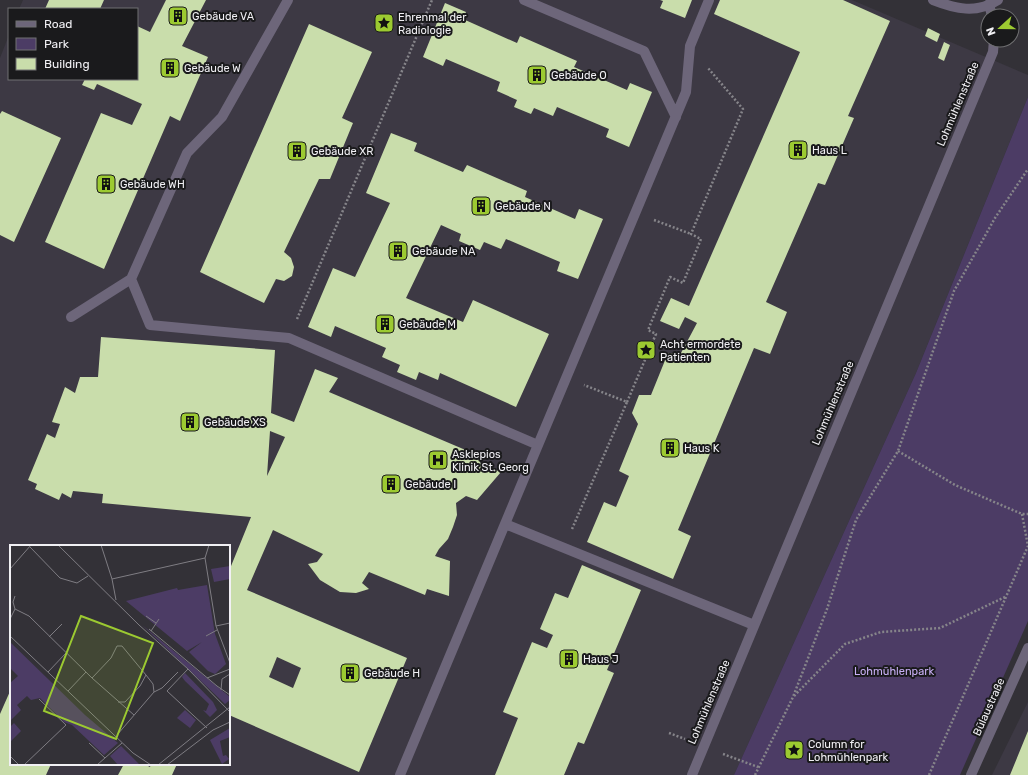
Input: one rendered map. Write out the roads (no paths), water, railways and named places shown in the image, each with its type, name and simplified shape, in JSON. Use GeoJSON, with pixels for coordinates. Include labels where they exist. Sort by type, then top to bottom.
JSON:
{"type":"FeatureCollection","features":[{"type":"Feature","properties":{"kind":"street"},"geometry":{"type":"LineString","coordinates":[[71,316],[131,280],[187,153],[222,117],[288,0]]}},
{"type":"Feature","properties":{"kind":"street"},"geometry":{"type":"LineString","coordinates":[[524,0],[644,51],[676,117]]}},
{"type":"Feature","properties":{"kind":"street"},"geometry":{"type":"LineString","coordinates":[[400,775],[686,92],[690,46],[709,0]]}},
{"type":"Feature","properties":{"kind":"street"},"geometry":{"type":"LineString","coordinates":[[933,0],[951,7],[969,9],[994,2]]}},
{"type":"Feature","properties":{"kind":"street","name":"Lohmühlenstraße"},"geometry":{"type":"LineString","coordinates":[[692,775],[993,52],[993,48]]}},
{"type":"Feature","properties":{"kind":"street"},"geometry":{"type":"LineString","coordinates":[[131,280],[150,325],[289,338],[538,445]]}},
{"type":"Feature","properties":{"kind":"street"},"geometry":{"type":"LineString","coordinates":[[505,524],[754,625]]}},
{"type":"Feature","properties":{"kind":"street","name":"Bülaustraße"},"geometry":{"type":"LineString","coordinates":[[971,775],[1028,648]]}},
{"type":"Feature","properties":{"kind":"place","name":"Gebäude VA"},"geometry":{"type":"Point","coordinates":[178,16]}},
{"type":"Feature","properties":{"kind":"place","name":"Ehrenmal der Radiologie"},"geometry":{"type":"Point","coordinates":[384,23]}},
{"type":"Feature","properties":{"kind":"place","name":"Gebäude W"},"geometry":{"type":"Point","coordinates":[170,68]}},
{"type":"Feature","properties":{"kind":"place","name":"Gebäude O"},"geometry":{"type":"Point","coordinates":[537,75]}},
{"type":"Feature","properties":{"kind":"place","name":"Haus L"},"geometry":{"type":"Point","coordinates":[798,150]}},
{"type":"Feature","properties":{"kind":"place","name":"Gebäude XR"},"geometry":{"type":"Point","coordinates":[297,151]}},
{"type":"Feature","properties":{"kind":"place","name":"Gebäude WH"},"geometry":{"type":"Point","coordinates":[106,184]}},
{"type":"Feature","properties":{"kind":"place","name":"Gebäude N"},"geometry":{"type":"Point","coordinates":[481,206]}},
{"type":"Feature","properties":{"kind":"place","name":"Gebäude NA"},"geometry":{"type":"Point","coordinates":[398,251]}},
{"type":"Feature","properties":{"kind":"place","name":"Gebäude M"},"geometry":{"type":"Point","coordinates":[385,324]}},
{"type":"Feature","properties":{"kind":"place","name":"Acht ermordete Patienten"},"geometry":{"type":"Point","coordinates":[646,350]}},
{"type":"Feature","properties":{"kind":"place","name":"Gebäude XS"},"geometry":{"type":"Point","coordinates":[190,422]}},
{"type":"Feature","properties":{"kind":"place","name":"Haus K"},"geometry":{"type":"Point","coordinates":[670,448]}},
{"type":"Feature","properties":{"kind":"place","name":"Asklepios Klinik St. Georg"},"geometry":{"type":"Point","coordinates":[438,460]}},
{"type":"Feature","properties":{"kind":"place","name":"Gebäude I"},"geometry":{"type":"Point","coordinates":[391,484]}},
{"type":"Feature","properties":{"kind":"place","name":"Haus J"},"geometry":{"type":"Point","coordinates":[569,659]}},
{"type":"Feature","properties":{"kind":"place","name":"Gebäude H"},"geometry":{"type":"Point","coordinates":[350,673]}},
{"type":"Feature","properties":{"kind":"place","name":"Column for Lohmühlenpark"},"geometry":{"type":"Point","coordinates":[794,750]}},
{"type":"Feature","properties":{"kind":"park label","name":"Lohmühlenpark"},"geometry":{"type":"Point","coordinates":[894,671]}}]}
